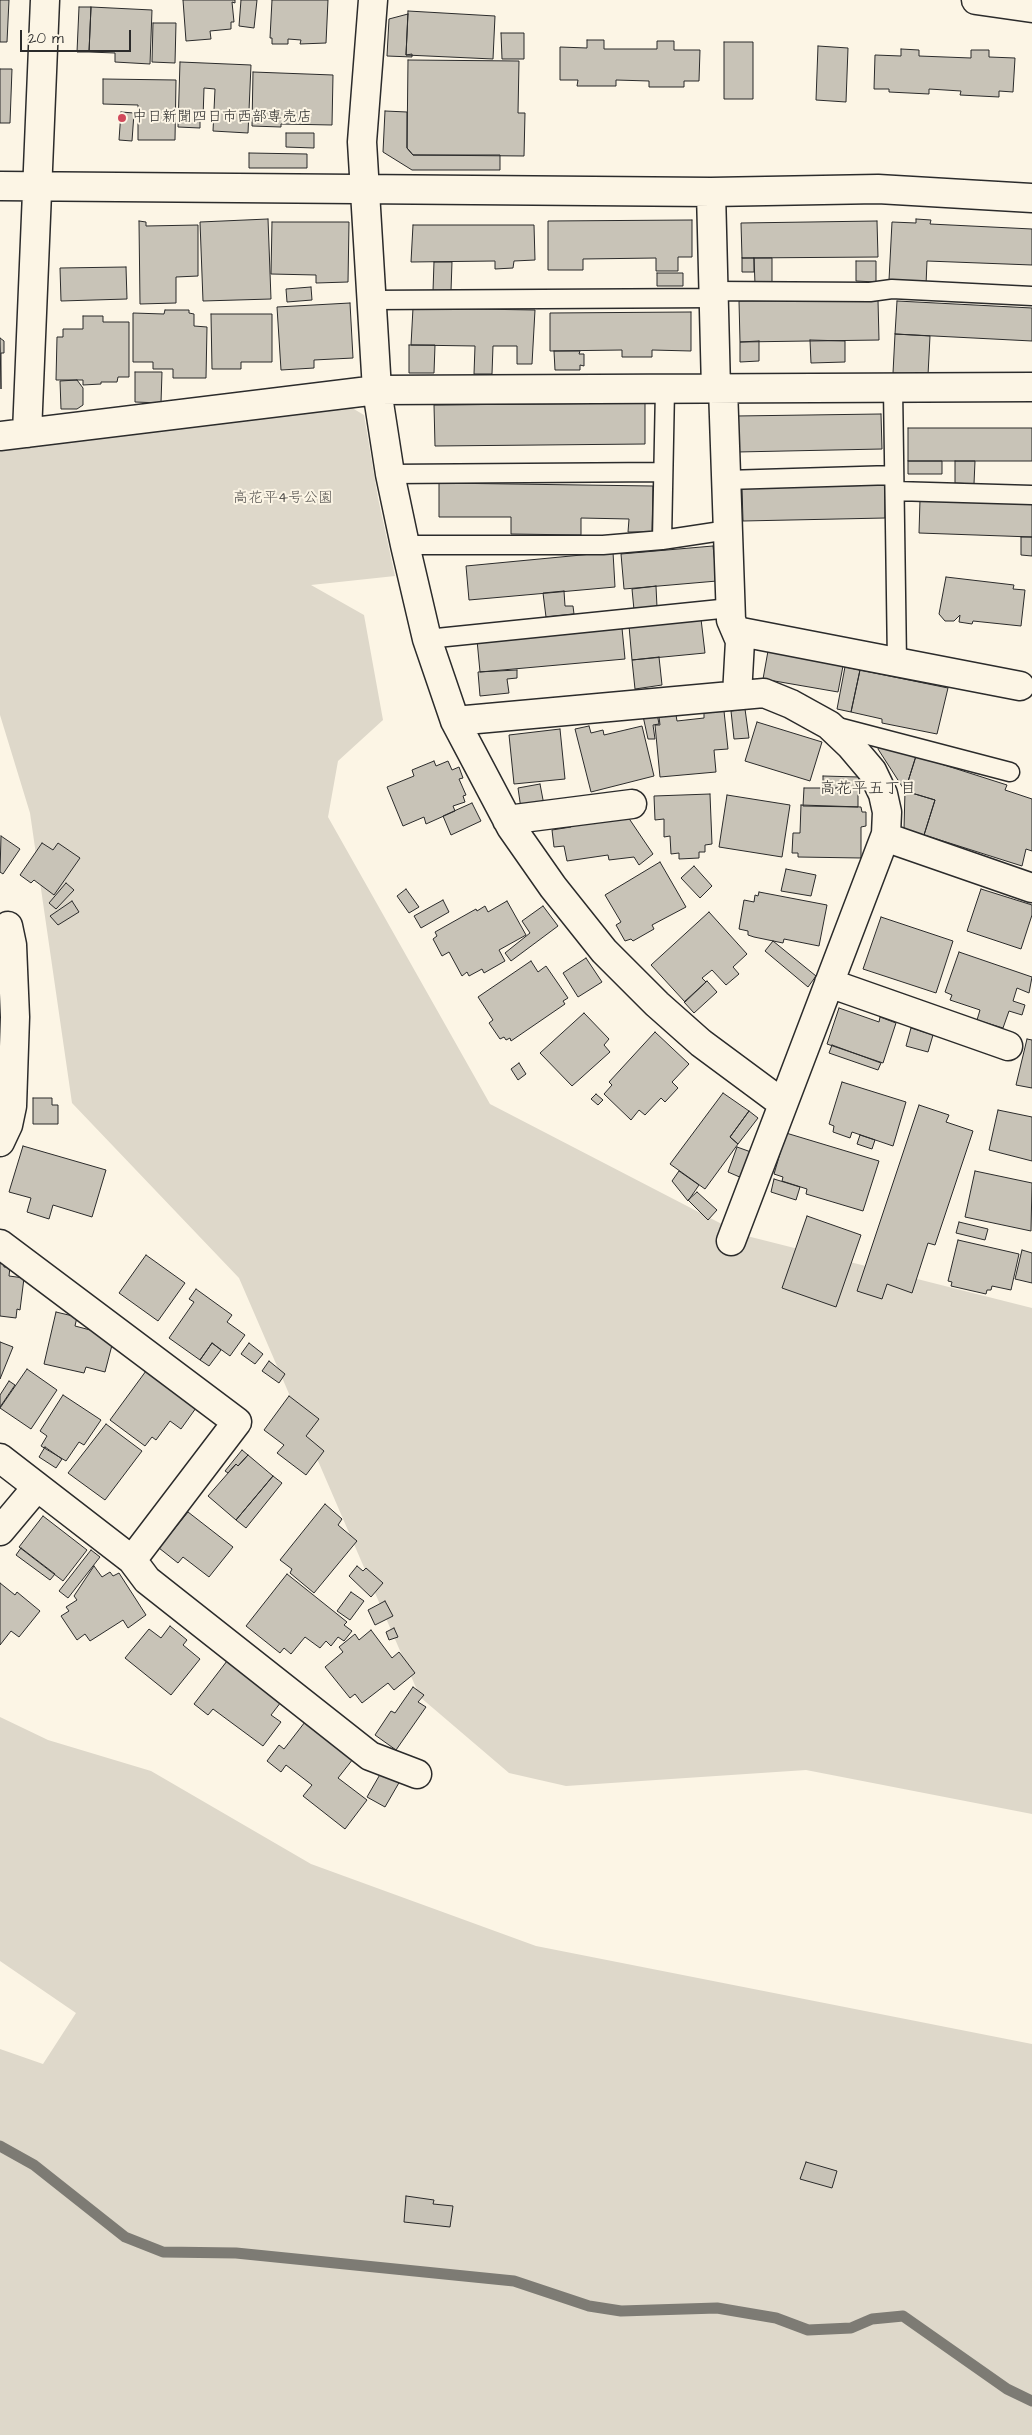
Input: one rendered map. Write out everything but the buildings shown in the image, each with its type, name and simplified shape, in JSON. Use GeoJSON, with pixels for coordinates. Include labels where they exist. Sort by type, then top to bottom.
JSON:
{"type":"FeatureCollection","features":[{"type":"Feature","properties":{"kind":"street"},"geometry":{"type":"LineString","coordinates":[[27,433],[45,0]]}},
{"type":"Feature","properties":{"kind":"street"},"geometry":{"type":"LineString","coordinates":[[373,0],[362,142],[377,390],[390,474],[427,639],[455,721],[507,820],[553,887],[604,951],[657,1004],[701,1043],[782,1103]]}},
{"type":"Feature","properties":{"kind":"street"},"geometry":{"type":"LineString","coordinates":[[976,0],[1032,8]]}},
{"type":"Feature","properties":{"kind":"street"},"geometry":{"type":"LineString","coordinates":[[0,186],[712,192],[878,189],[1032,198]]}},
{"type":"Feature","properties":{"kind":"street"},"geometry":{"type":"LineString","coordinates":[[712,192],[714,295],[733,620],[740,641],[737,695]]}},
{"type":"Feature","properties":{"kind":"street"},"geometry":{"type":"LineString","coordinates":[[0,436],[377,390],[1032,386]]}},
{"type":"Feature","properties":{"kind":"street"},"geometry":{"type":"LineString","coordinates":[[733,620],[897,663],[1020,686]]}},
{"type":"Feature","properties":{"kind":"street"},"geometry":{"type":"LineString","coordinates":[[455,721],[764,693],[791,704],[829,725],[850,744],[872,771],[883,794],[887,812],[885,837],[731,1241]]}},
{"type":"Feature","properties":{"kind":"street"},"geometry":{"type":"LineString","coordinates":[[507,820],[632,804]]}},
{"type":"Feature","properties":{"kind":"street"},"geometry":{"type":"LineString","coordinates":[[885,837],[1032,888]]}},
{"type":"Feature","properties":{"kind":"street"},"geometry":{"type":"LineString","coordinates":[[3,921],[12,945],[15,1017],[12,1106],[3,1131]]}},
{"type":"Feature","properties":{"kind":"street"},"geometry":{"type":"LineString","coordinates":[[829,984],[1008,1046]]}},
{"type":"Feature","properties":{"kind":"street"},"geometry":{"type":"LineString","coordinates":[[0,1244],[237,1422],[132,1560]]}},
{"type":"Feature","properties":{"kind":"street"},"geometry":{"type":"LineString","coordinates":[[0,1458],[132,1560],[147,1580],[370,1756],[416,1774]]}},
{"type":"Feature","properties":{"kind":"street"},"geometry":{"type":"LineString","coordinates":[[0,1531],[37,1487]]}},
{"type":"Feature","properties":{"kind":"lane"},"geometry":{"type":"LineString","coordinates":[[371,300],[870,292],[892,288],[1032,296]]}},
{"type":"Feature","properties":{"kind":"lane"},"geometry":{"type":"LineString","coordinates":[[893,388],[897,663]]}},
{"type":"Feature","properties":{"kind":"lane"},"geometry":{"type":"LineString","coordinates":[[662,540],[665,389]]}},
{"type":"Feature","properties":{"kind":"lane"},"geometry":{"type":"LineString","coordinates":[[390,474],[663,472]]}},
{"type":"Feature","properties":{"kind":"lane"},"geometry":{"type":"LineString","coordinates":[[726,480],[894,483],[1032,495]]}},
{"type":"Feature","properties":{"kind":"lane"},"geometry":{"type":"LineString","coordinates":[[405,545],[603,545],[662,540],[728,530]]}},
{"type":"Feature","properties":{"kind":"lane"},"geometry":{"type":"LineString","coordinates":[[427,639],[733,620]]}},
{"type":"Feature","properties":{"kind":"lane"},"geometry":{"type":"LineString","coordinates":[[829,725],[1010,772]]}},
{"type":"Feature","properties":{"kind":"green space","name":"高花平4号公園"},"geometry":{"type":"Polygon","coordinates":[[[347,405],[364,415],[378,498],[395,576],[311,585],[364,615],[383,720],[338,761],[328,817],[490,1104],[743,1235],[1032,1308],[1032,1814],[806,1770],[566,1786],[509,1773],[420,1697],[239,1278],[72,1103],[30,813],[0,715],[0,447],[347,405]]]}},
{"type":"Feature","properties":{"kind":"green space"},"geometry":{"type":"Polygon","coordinates":[[[0,1717],[48,1740],[151,1771],[311,1864],[536,1946],[1032,2044],[1032,2435],[0,2435],[0,2049],[43,2064],[76,2013],[0,1961],[0,1717]]]}},
{"type":"Feature","properties":{"kind":"waterway"},"geometry":{"type":"LineString","coordinates":[[0,2146],[34,2165],[125,2237],[163,2252],[236,2253],[514,2281],[589,2306],[621,2311],[717,2308],[776,2318],[808,2330],[851,2328],[872,2319],[903,2316],[1007,2389],[1032,2401]]}},
{"type":"Feature","properties":{"kind":"place","name":"中日新聞四日市西部専売店"},"geometry":{"type":"Point","coordinates":[122,118]}},
{"type":"Feature","properties":{"kind":"district","name":"高花平五丁目"},"geometry":{"type":"Point","coordinates":[868,790]}}]}
